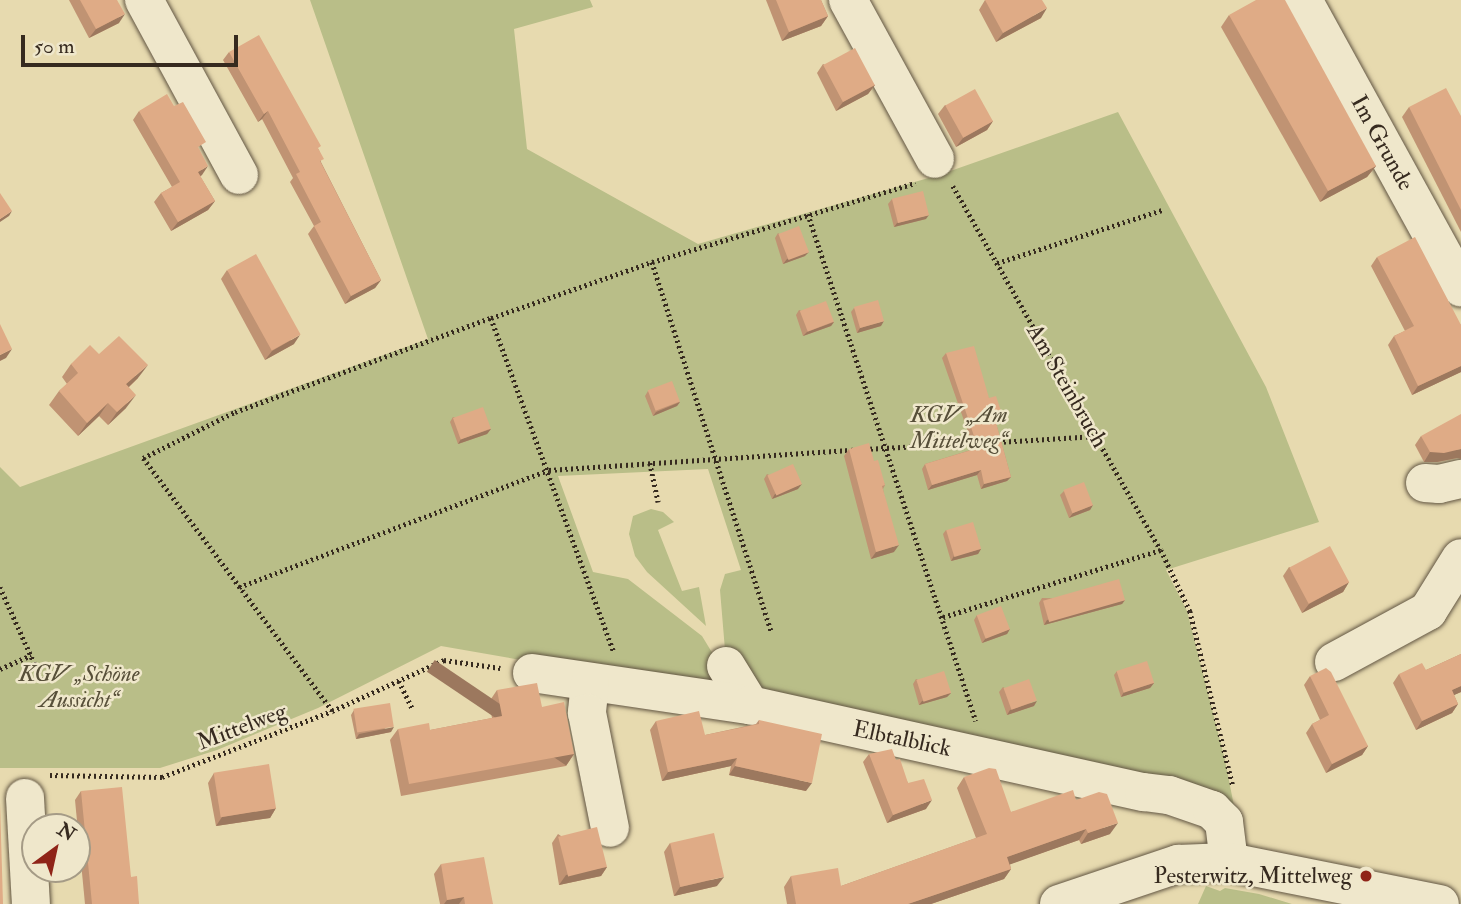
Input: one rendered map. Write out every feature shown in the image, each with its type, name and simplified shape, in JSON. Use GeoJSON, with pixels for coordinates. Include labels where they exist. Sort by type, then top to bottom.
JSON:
{"type":"FeatureCollection","features":[{"type":"Feature","properties":{"kind":"street"},"geometry":{"type":"LineString","coordinates":[[144,0],[239,175]]}},
{"type":"Feature","properties":{"kind":"street"},"geometry":{"type":"LineString","coordinates":[[848,0],[941,167]]}},
{"type":"Feature","properties":{"kind":"street","name":"Im Grunde"},"geometry":{"type":"LineString","coordinates":[[1303,0],[1461,287]]}},
{"type":"Feature","properties":{"kind":"street"},"geometry":{"type":"LineString","coordinates":[[1334,662],[1428,611],[1461,558]]}},
{"type":"Feature","properties":{"kind":"street"},"geometry":{"type":"LineString","coordinates":[[726,666],[750,705]]}},
{"type":"Feature","properties":{"kind":"street","name":"Elbtalblick"},"geometry":{"type":"LineString","coordinates":[[533,674],[750,705],[1144,792],[1169,795],[1212,810],[1224,822],[1229,862]]}},
{"type":"Feature","properties":{"kind":"street"},"geometry":{"type":"LineString","coordinates":[[607,685],[587,713],[610,828]]}},
{"type":"Feature","properties":{"kind":"street"},"geometry":{"type":"LineString","coordinates":[[31,904],[33,786]]}},
{"type":"Feature","properties":{"kind":"street"},"geometry":{"type":"LineString","coordinates":[[1059,904],[1178,864],[1229,862],[1440,904]]}},
{"type":"Feature","properties":{"kind":"path"},"geometry":{"type":"LineString","coordinates":[[332,711],[143,458],[235,412],[491,318],[652,262],[808,214],[941,167]]}},
{"type":"Feature","properties":{"kind":"path","name":"Am Steinbruch"},"geometry":{"type":"LineString","coordinates":[[941,167],[1161,550],[1191,611],[1235,793]]}},
{"type":"Feature","properties":{"kind":"path"},"geometry":{"type":"LineString","coordinates":[[997,263],[1162,210]]}},
{"type":"Feature","properties":{"kind":"path"},"geometry":{"type":"LineString","coordinates":[[808,214],[943,617],[985,747],[984,757]]}},
{"type":"Feature","properties":{"kind":"path"},"geometry":{"type":"LineString","coordinates":[[652,262],[771,631]]}},
{"type":"Feature","properties":{"kind":"path"},"geometry":{"type":"LineString","coordinates":[[491,318],[549,470],[607,685]]}},
{"type":"Feature","properties":{"kind":"path"},"geometry":{"type":"LineString","coordinates":[[239,587],[549,470],[1096,436]]}},
{"type":"Feature","properties":{"kind":"path"},"geometry":{"type":"LineString","coordinates":[[650,463],[657,502]]}},
{"type":"Feature","properties":{"kind":"path"},"geometry":{"type":"LineString","coordinates":[[943,617],[1161,550]]}},
{"type":"Feature","properties":{"kind":"path"},"geometry":{"type":"LineString","coordinates":[[0,587],[42,680]]}},
{"type":"Feature","properties":{"kind":"path"},"geometry":{"type":"LineString","coordinates":[[0,669],[31,655]]}},
{"type":"Feature","properties":{"kind":"path","name":"Mittelweg"},"geometry":{"type":"LineString","coordinates":[[33,786],[162,777],[332,711],[444,660],[485,666]]}},
{"type":"Feature","properties":{"kind":"path"},"geometry":{"type":"LineString","coordinates":[[399,681],[413,710]]}},
{"type":"Feature","properties":{"kind":"green space","name":"KGV „Am Mittelweg“"},"geometry":{"type":"Polygon","coordinates":[[[310,0],[590,0],[593,7],[514,29],[527,149],[698,244],[939,175],[1118,112],[1266,387],[1319,522],[1166,570],[1187,611],[1225,760],[1241,842],[1235,824],[759,702],[725,650],[720,590],[725,574],[741,570],[708,469],[558,476],[593,572],[628,579],[702,636],[719,664],[727,696],[441,646],[318,708],[217,750],[160,768],[0,768],[0,467],[20,487],[428,339],[310,0]]]}},
{"type":"Feature","properties":{"kind":"green space"},"geometry":{"type":"Polygon","coordinates":[[[651,509],[663,512],[674,522],[658,530],[682,591],[699,587],[706,626],[647,572],[635,556],[629,534],[633,516],[651,509]]]}},
{"type":"Feature","properties":{"kind":"green space"},"geometry":{"type":"Polygon","coordinates":[[[1206,886],[1220,891],[1225,888],[1259,894],[1292,904],[1198,904],[1206,886]]]}},
{"type":"Feature","properties":{"kind":"building"},"geometry":{"type":"Polygon","coordinates":[[[80,0],[117,0],[125,14],[96,29],[80,0]]]}},
{"type":"Feature","properties":{"kind":"building"},"geometry":{"type":"Polygon","coordinates":[[[776,0],[821,0],[828,16],[789,32],[776,0]]]}},
{"type":"Feature","properties":{"kind":"building"},"geometry":{"type":"Polygon","coordinates":[[[985,0],[1042,0],[1047,8],[1003,33],[985,0]]]}},
{"type":"Feature","properties":{"kind":"building"},"geometry":{"type":"Polygon","coordinates":[[[1256,0],[1285,0],[1376,166],[1328,191],[1229,15],[1256,0]]]}},
{"type":"Feature","properties":{"kind":"building"},"geometry":{"type":"Polygon","coordinates":[[[259,35],[321,146],[318,148],[324,159],[320,161],[381,280],[351,296],[314,226],[321,222],[296,174],[300,172],[268,111],[264,114],[229,52],[259,35]]]}},
{"type":"Feature","properties":{"kind":"building"},"geometry":{"type":"Polygon","coordinates":[[[855,48],[875,85],[843,102],[823,65],[855,48]]]}},
{"type":"Feature","properties":{"kind":"building"},"geometry":{"type":"Polygon","coordinates":[[[1446,88],[1461,116],[1461,210],[1409,107],[1446,88]]]}},
{"type":"Feature","properties":{"kind":"building"},"geometry":{"type":"Polygon","coordinates":[[[975,89],[993,121],[963,138],[945,105],[975,89]]]}},
{"type":"Feature","properties":{"kind":"building"},"geometry":{"type":"Polygon","coordinates":[[[167,94],[174,106],[183,102],[206,142],[198,147],[208,166],[198,172],[215,201],[178,222],[161,193],[180,182],[139,111],[167,94]]]}},
{"type":"Feature","properties":{"kind":"building"},"geometry":{"type":"Polygon","coordinates":[[[923,191],[929,215],[898,223],[892,199],[923,191]]]}},
{"type":"Feature","properties":{"kind":"building"},"geometry":{"type":"Polygon","coordinates":[[[0,193],[12,211],[0,219],[0,193]]]}},
{"type":"Feature","properties":{"kind":"building"},"geometry":{"type":"Polygon","coordinates":[[[799,226],[809,252],[788,260],[778,234],[799,226]]]}},
{"type":"Feature","properties":{"kind":"building"},"geometry":{"type":"Polygon","coordinates":[[[1415,237],[1461,325],[1461,366],[1418,386],[1394,336],[1414,326],[1377,257],[1415,237]]]}},
{"type":"Feature","properties":{"kind":"building"},"geometry":{"type":"Polygon","coordinates":[[[256,254],[301,334],[272,350],[227,270],[256,254]]]}},
{"type":"Feature","properties":{"kind":"building"},"geometry":{"type":"Polygon","coordinates":[[[878,300],[884,321],[860,328],[854,307],[878,300]]]}},
{"type":"Feature","properties":{"kind":"building"},"geometry":{"type":"Polygon","coordinates":[[[826,301],[834,322],[808,332],[800,311],[826,301]]]}},
{"type":"Feature","properties":{"kind":"building"},"geometry":{"type":"Polygon","coordinates":[[[0,324],[12,349],[0,355],[0,324]]]}},
{"type":"Feature","properties":{"kind":"building"},"geometry":{"type":"Polygon","coordinates":[[[119,336],[148,365],[126,384],[136,395],[117,412],[108,403],[87,423],[59,391],[78,373],[71,364],[90,345],[99,354],[119,336]]]}},
{"type":"Feature","properties":{"kind":"building"},"geometry":{"type":"Polygon","coordinates":[[[974,346],[989,398],[996,396],[1003,417],[995,419],[1011,477],[984,484],[981,470],[932,485],[925,464],[978,448],[946,353],[974,346]]]}},
{"type":"Feature","properties":{"kind":"building"},"geometry":{"type":"Polygon","coordinates":[[[672,381],[680,402],[656,411],[648,390],[672,381]]]}},
{"type":"Feature","properties":{"kind":"building"},"geometry":{"type":"Polygon","coordinates":[[[483,407],[491,429],[461,440],[453,418],[483,407]]]}},
{"type":"Feature","properties":{"kind":"building"},"geometry":{"type":"Polygon","coordinates":[[[1461,414],[1461,449],[1444,453],[1430,452],[1421,436],[1461,414]]]}},
{"type":"Feature","properties":{"kind":"building"},"geometry":{"type":"Polygon","coordinates":[[[869,443],[874,461],[878,460],[885,485],[882,486],[899,545],[876,552],[849,449],[869,443]]]}},
{"type":"Feature","properties":{"kind":"building"},"geometry":{"type":"Polygon","coordinates":[[[793,464],[802,484],[776,495],[767,475],[793,464]]]}},
{"type":"Feature","properties":{"kind":"building"},"geometry":{"type":"Polygon","coordinates":[[[1084,482],[1093,505],[1072,513],[1063,490],[1084,482]]]}},
{"type":"Feature","properties":{"kind":"building"},"geometry":{"type":"Polygon","coordinates":[[[973,522],[981,549],[954,557],[946,530],[973,522]]]}},
{"type":"Feature","properties":{"kind":"building"},"geometry":{"type":"Polygon","coordinates":[[[1330,546],[1349,582],[1309,604],[1289,568],[1330,546]]]}},
{"type":"Feature","properties":{"kind":"building"},"geometry":{"type":"Polygon","coordinates":[[[1119,579],[1125,600],[1049,622],[1043,601],[1119,579]]]}},
{"type":"Feature","properties":{"kind":"building"},"geometry":{"type":"Polygon","coordinates":[[[1001,606],[1010,629],[986,639],[977,615],[1001,606]]]}},
{"type":"Feature","properties":{"kind":"building"},"geometry":{"type":"Polygon","coordinates":[[[1461,654],[1461,686],[1452,690],[1458,704],[1422,721],[1399,674],[1422,663],[1426,670],[1461,654]]]}},
{"type":"Feature","properties":{"kind":"building"},"geometry":{"type":"Polygon","coordinates":[[[1147,661],[1154,683],[1124,693],[1117,671],[1147,661]]]}},
{"type":"Feature","properties":{"kind":"building"},"geometry":{"type":"Polygon","coordinates":[[[1326,668],[1331,672],[1368,746],[1332,764],[1312,724],[1329,715],[1310,676],[1326,668]]]}},
{"type":"Feature","properties":{"kind":"building"},"geometry":{"type":"Polygon","coordinates":[[[944,671],[951,693],[924,702],[916,680],[944,671]]]}},
{"type":"Feature","properties":{"kind":"building"},"geometry":{"type":"Polygon","coordinates":[[[1029,679],[1037,701],[1011,710],[1004,688],[1029,679]]]}},
{"type":"Feature","properties":{"kind":"building"},"geometry":{"type":"Polygon","coordinates":[[[537,683],[542,707],[564,702],[574,754],[409,784],[398,729],[429,723],[430,730],[502,716],[497,690],[537,683]]]}},
{"type":"Feature","properties":{"kind":"building"},"geometry":{"type":"Polygon","coordinates":[[[390,703],[394,727],[357,732],[353,709],[390,703]]]}},
{"type":"Feature","properties":{"kind":"building"},"geometry":{"type":"Polygon","coordinates":[[[699,711],[705,735],[759,724],[759,720],[822,734],[812,783],[735,766],[737,758],[668,772],[656,721],[699,711]]]}},
{"type":"Feature","properties":{"kind":"building"},"geometry":{"type":"Polygon","coordinates":[[[892,749],[896,760],[900,759],[908,783],[924,779],[932,800],[893,815],[869,754],[892,749]]]}},
{"type":"Feature","properties":{"kind":"building"},"geometry":{"type":"Polygon","coordinates":[[[269,764],[276,808],[221,817],[214,773],[269,764]]]}},
{"type":"Feature","properties":{"kind":"building"},"geometry":{"type":"Polygon","coordinates":[[[989,768],[996,769],[1011,812],[1073,790],[1076,800],[1099,792],[1107,794],[1118,823],[1088,833],[1086,829],[1007,857],[1011,869],[908,904],[796,904],[791,876],[838,868],[841,886],[987,834],[964,777],[989,768]]]}},
{"type":"Feature","properties":{"kind":"building"},"geometry":{"type":"Polygon","coordinates":[[[122,787],[131,877],[137,876],[139,904],[92,904],[91,813],[83,813],[81,791],[122,787]]]}},
{"type":"Feature","properties":{"kind":"building"},"geometry":{"type":"Polygon","coordinates":[[[0,802],[3,904],[0,904],[0,802]]]}},
{"type":"Feature","properties":{"kind":"building"},"geometry":{"type":"Polygon","coordinates":[[[597,827],[607,867],[568,876],[558,837],[597,827]]]}},
{"type":"Feature","properties":{"kind":"building"},"geometry":{"type":"Polygon","coordinates":[[[714,833],[724,877],[680,887],[670,843],[714,833]]]}},
{"type":"Feature","properties":{"kind":"building"},"geometry":{"type":"Polygon","coordinates":[[[484,857],[493,904],[465,904],[464,897],[447,900],[441,864],[484,857]]]}},
{"type":"Feature","properties":{"kind":"place","name":"Pesterwitz, Mittelweg"},"geometry":{"type":"Point","coordinates":[1366,876]}},
{"type":"Feature","properties":{"kind":"park label","name":"KGV „Schöne Aussicht“"},"geometry":{"type":"Point","coordinates":[79,687]}}]}
